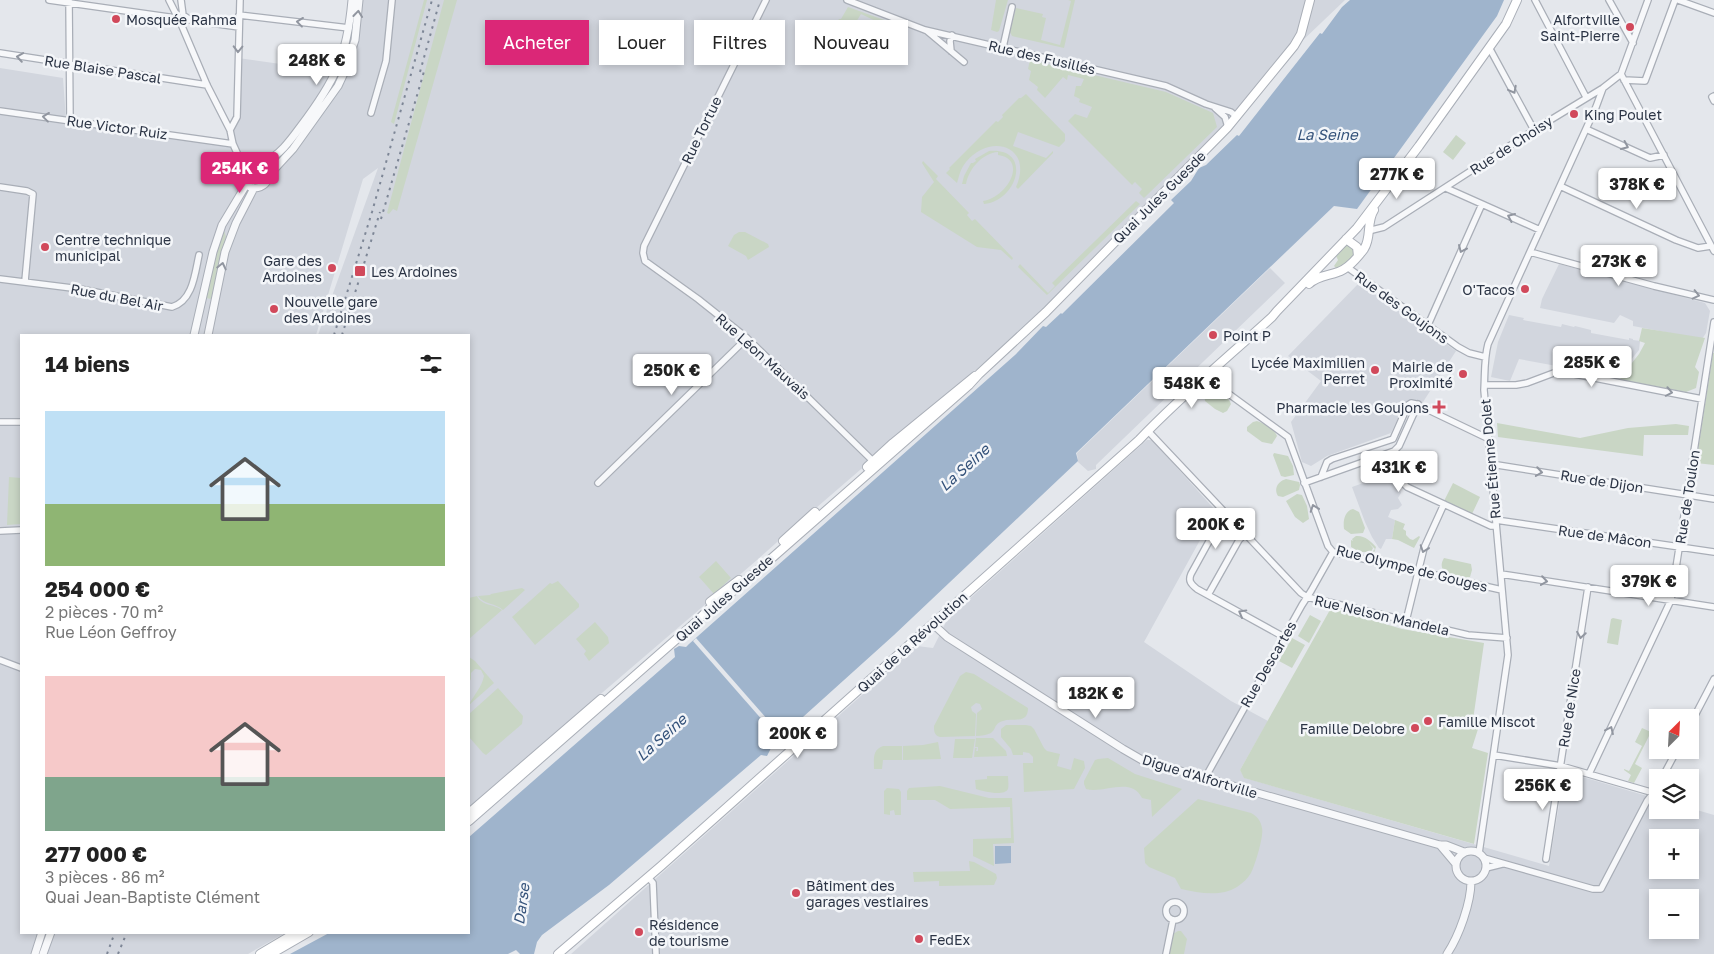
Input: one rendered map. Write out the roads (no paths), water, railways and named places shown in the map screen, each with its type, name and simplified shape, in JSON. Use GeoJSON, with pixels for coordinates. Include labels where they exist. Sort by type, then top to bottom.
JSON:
{"type":"FeatureCollection","features":[{"type":"Feature","properties":{"kind":"main road","name":"Quai Jules Guesde"},"geometry":{"type":"LineString","coordinates":[[470,820],[629,682],[706,612],[748,578],[961,386],[979,374],[1046,312],[1237,117],[1294,46],[1301,34],[1310,0]]}},
{"type":"Feature","properties":{"kind":"main road"},"geometry":{"type":"LineString","coordinates":[[1272,318],[1279,314],[1312,281],[1321,276],[1347,268],[1365,247],[1372,214],[1510,24],[1519,0]]}},
{"type":"Feature","properties":{"kind":"main road"},"geometry":{"type":"LineString","coordinates":[[1338,272],[1330,270],[1328,264],[1340,249],[1343,241],[1357,228],[1383,194],[1506,24],[1519,0]]}},
{"type":"Feature","properties":{"kind":"main road"},"geometry":{"type":"LineString","coordinates":[[1343,241],[1356,247],[1358,256]]}},
{"type":"Feature","properties":{"kind":"main road","name":"Quai de la Révolution"},"geometry":{"type":"LineString","coordinates":[[558,954],[648,877],[1150,429],[1198,382],[1272,318],[1343,241]]}},
{"type":"Feature","properties":{"kind":"main road","name":"Quai de la Révolution"},"geometry":{"type":"LineString","coordinates":[[1150,429],[1162,421],[1215,369]]}},
{"type":"Feature","properties":{"kind":"main road","name":"Quai Jules Guesde"},"geometry":{"type":"LineString","coordinates":[[470,812],[676,634],[700,611],[755,566],[791,532],[876,463]]}},
{"type":"Feature","properties":{"kind":"main road"},"geometry":{"type":"LineString","coordinates":[[260,954],[294,934]]}},
{"type":"Feature","properties":{"kind":"main road"},"geometry":{"type":"LineString","coordinates":[[271,954],[306,934]]}},
{"type":"Feature","properties":{"kind":"street"},"geometry":{"type":"LineString","coordinates":[[49,0],[238,27]]}},
{"type":"Feature","properties":{"kind":"street"},"geometry":{"type":"LineString","coordinates":[[169,0],[207,85],[230,130],[233,144],[243,166],[241,175],[246,185],[254,188],[264,185],[268,175],[293,148],[338,86],[354,40],[359,0]]}},
{"type":"Feature","properties":{"kind":"street"},"geometry":{"type":"LineString","coordinates":[[181,0],[183,15],[189,19]]}},
{"type":"Feature","properties":{"kind":"street"},"geometry":{"type":"LineString","coordinates":[[230,130],[237,117],[240,0]]}},
{"type":"Feature","properties":{"kind":"street"},"geometry":{"type":"LineString","coordinates":[[263,163],[272,159],[281,151],[323,97],[339,67],[349,28],[352,0]]}},
{"type":"Feature","properties":{"kind":"street"},"geometry":{"type":"LineString","coordinates":[[371,113],[386,62],[392,0]]}},
{"type":"Feature","properties":{"kind":"street","name":"Rue Tortue"},"geometry":{"type":"LineString","coordinates":[[646,261],[643,253],[644,246],[766,0]]}},
{"type":"Feature","properties":{"kind":"street","name":"Rue des Fusillés"},"geometry":{"type":"LineString","coordinates":[[846,0],[890,20],[926,30],[1166,86],[1214,107],[1231,112],[1237,117]]}},
{"type":"Feature","properties":{"kind":"street"},"geometry":{"type":"LineString","coordinates":[[1535,0],[1586,97]]}},
{"type":"Feature","properties":{"kind":"street"},"geometry":{"type":"LineString","coordinates":[[1609,0],[1633,43]]}},
{"type":"Feature","properties":{"kind":"street"},"geometry":{"type":"LineString","coordinates":[[1560,186],[1698,248],[1713,248],[1622,75],[1648,0]]}},
{"type":"Feature","properties":{"kind":"street"},"geometry":{"type":"LineString","coordinates":[[1622,75],[1645,81],[1676,0],[1714,13]]}},
{"type":"Feature","properties":{"kind":"street"},"geometry":{"type":"LineString","coordinates":[[69,2],[70,121]]}},
{"type":"Feature","properties":{"kind":"street"},"geometry":{"type":"LineString","coordinates":[[1002,47],[1012,7]]}},
{"type":"Feature","properties":{"kind":"street"},"geometry":{"type":"LineString","coordinates":[[239,14],[349,28]]}},
{"type":"Feature","properties":{"kind":"street"},"geometry":{"type":"LineString","coordinates":[[926,30],[964,62]]}},
{"type":"Feature","properties":{"kind":"street"},"geometry":{"type":"LineString","coordinates":[[951,51],[950,41],[952,35]]}},
{"type":"Feature","properties":{"kind":"street"},"geometry":{"type":"LineString","coordinates":[[1491,51],[1534,130]]}},
{"type":"Feature","properties":{"kind":"street","name":"Rue Blaise Pascal"},"geometry":{"type":"LineString","coordinates":[[0,54],[207,85]]}},
{"type":"Feature","properties":{"kind":"street","name":"Rue de Choisy"},"geometry":{"type":"LineString","coordinates":[[1368,231],[1384,227],[1622,75]]}},
{"type":"Feature","properties":{"kind":"street","name":"Rue Étienne Dolet"},"geometry":{"type":"LineString","coordinates":[[1482,856],[1508,656],[1490,464],[1484,385],[1485,357],[1488,344],[1603,88]]}},
{"type":"Feature","properties":{"kind":"street"},"geometry":{"type":"LineString","coordinates":[[1214,107],[1224,117],[1228,127]]}},
{"type":"Feature","properties":{"kind":"street","name":"Rue Victor Ruiz"},"geometry":{"type":"LineString","coordinates":[[0,111],[233,144]]}},
{"type":"Feature","properties":{"kind":"street"},"geometry":{"type":"LineString","coordinates":[[1586,129],[1650,158],[1664,156]]}},
{"type":"Feature","properties":{"kind":"street"},"geometry":{"type":"LineString","coordinates":[[243,166],[256,160],[263,163],[268,175]]}},
{"type":"Feature","properties":{"kind":"street"},"geometry":{"type":"LineString","coordinates":[[194,334],[213,252],[222,226],[246,185]]}},
{"type":"Feature","properties":{"kind":"street"},"geometry":{"type":"LineString","coordinates":[[0,187],[27,191],[33,194],[25,281]]}},
{"type":"Feature","properties":{"kind":"street"},"geometry":{"type":"LineString","coordinates":[[208,334],[225,252],[236,223],[254,188]]}},
{"type":"Feature","properties":{"kind":"street"},"geometry":{"type":"LineString","coordinates":[[1446,188],[1540,230]]}},
{"type":"Feature","properties":{"kind":"street"},"geometry":{"type":"LineString","coordinates":[[1428,325],[1482,204]]}},
{"type":"Feature","properties":{"kind":"street"},"geometry":{"type":"LineString","coordinates":[[1707,237],[1714,235]]}},
{"type":"Feature","properties":{"kind":"street"},"geometry":{"type":"LineString","coordinates":[[1530,252],[1654,286],[1714,300]]}},
{"type":"Feature","properties":{"kind":"street","name":"Rue du Bel Air"},"geometry":{"type":"LineString","coordinates":[[0,279],[80,289],[172,307],[181,302],[189,292],[195,277],[199,255]]}},
{"type":"Feature","properties":{"kind":"street","name":"Rue Léon Mauvais"},"geometry":{"type":"LineString","coordinates":[[646,261],[698,298],[747,338],[876,463]]}},
{"type":"Feature","properties":{"kind":"street","name":"Rue des Goujons"},"geometry":{"type":"LineString","coordinates":[[1347,268],[1458,347],[1469,353],[1485,357]]}},
{"type":"Feature","properties":{"kind":"street"},"geometry":{"type":"LineString","coordinates":[[198,316],[206,309],[212,317]]}},
{"type":"Feature","properties":{"kind":"street","name":"Rue de Toulon"},"geometry":{"type":"LineString","coordinates":[[1589,774],[1671,600],[1714,322]]}},
{"type":"Feature","properties":{"kind":"street"},"geometry":{"type":"LineString","coordinates":[[598,483],[747,338]]}},
{"type":"Feature","properties":{"kind":"street"},"geometry":{"type":"LineString","coordinates":[[1484,385],[1527,383],[1559,371],[1702,399]]}},
{"type":"Feature","properties":{"kind":"street","name":"Rue Olympe de Gouges"},"geometry":{"type":"LineString","coordinates":[[1207,378],[1288,437],[1328,546],[1333,552],[1502,590]]}},
{"type":"Feature","properties":{"kind":"street"},"geometry":{"type":"LineString","coordinates":[[1321,477],[1327,462],[1332,459],[1393,438],[1408,405],[1411,403],[1418,404],[1489,439]]}},
{"type":"Feature","properties":{"kind":"street"},"geometry":{"type":"LineString","coordinates":[[1304,483],[1392,452],[1399,446],[1418,404]]}},
{"type":"Feature","properties":{"kind":"street"},"geometry":{"type":"LineString","coordinates":[[0,422],[20,422]]}},
{"type":"Feature","properties":{"kind":"street","name":"Rue Nelson Mandela"},"geometry":{"type":"LineString","coordinates":[[1150,429],[1227,516],[1307,597],[1468,635],[1507,638]]}},
{"type":"Feature","properties":{"kind":"street","name":"Rue de Mâcon"},"geometry":{"type":"LineString","coordinates":[[1392,452],[1404,484],[1491,526],[1496,523],[1714,552]]}},
{"type":"Feature","properties":{"kind":"street","name":"Rue de Dijon"},"geometry":{"type":"LineString","coordinates":[[1490,464],[1714,499]]}},
{"type":"Feature","properties":{"kind":"street"},"geometry":{"type":"LineString","coordinates":[[1406,621],[1424,548],[1444,504]]}},
{"type":"Feature","properties":{"kind":"street"},"geometry":{"type":"LineString","coordinates":[[1227,516],[1218,525],[1190,575],[1190,581],[1197,589],[1284,637]]}},
{"type":"Feature","properties":{"kind":"street"},"geometry":{"type":"LineString","coordinates":[[0,530],[20,530]]}},
{"type":"Feature","properties":{"kind":"street"},"geometry":{"type":"LineString","coordinates":[[1208,595],[1238,540],[1245,534]]}},
{"type":"Feature","properties":{"kind":"street","name":"Rue Descartes"},"geometry":{"type":"LineString","coordinates":[[1205,778],[1333,552]]}},
{"type":"Feature","properties":{"kind":"street"},"geometry":{"type":"LineString","coordinates":[[1501,574],[1714,607]]}},
{"type":"Feature","properties":{"kind":"street","name":"Rue de Nice"},"geometry":{"type":"LineString","coordinates":[[1546,859],[1588,587]]}},
{"type":"Feature","properties":{"kind":"street","name":"Digue d'Alfortville"},"geometry":{"type":"LineString","coordinates":[[933,624],[947,637],[1142,760],[1440,845],[1446,845],[1464,852]]}},
{"type":"Feature","properties":{"kind":"street"},"geometry":{"type":"LineString","coordinates":[[0,660],[20,668]]}},
{"type":"Feature","properties":{"kind":"street"},"geometry":{"type":"LineString","coordinates":[[1698,709],[1714,679]]}},
{"type":"Feature","properties":{"kind":"street"},"geometry":{"type":"LineString","coordinates":[[1494,755],[1561,766],[1649,788]]}},
{"type":"Feature","properties":{"kind":"street"},"geometry":{"type":"LineString","coordinates":[[1482,856],[1486,868],[1483,876],[1475,881],[1466,881],[1459,876],[1456,864],[1459,857],[1464,852],[1469,851],[1482,856],[1502,864],[1593,889],[1601,889],[1649,799]]}},
{"type":"Feature","properties":{"kind":"street"},"geometry":{"type":"LineString","coordinates":[[1440,845],[1456,864]]}},
{"type":"Feature","properties":{"kind":"street"},"geometry":{"type":"LineString","coordinates":[[1486,868],[1502,864]]}},
{"type":"Feature","properties":{"kind":"street"},"geometry":{"type":"LineString","coordinates":[[648,877],[653,883],[656,954]]}},
{"type":"Feature","properties":{"kind":"street"},"geometry":{"type":"LineString","coordinates":[[1447,954],[1459,932],[1471,881]]}},
{"type":"Feature","properties":{"kind":"street"},"geometry":{"type":"LineString","coordinates":[[1166,954],[1173,920]]}},
{"type":"Feature","properties":{"kind":"street"},"geometry":{"type":"LineString","coordinates":[[35,954],[41,934]]}},
{"type":"Feature","properties":{"kind":"street"},"geometry":{"type":"LineString","coordinates":[[43,954],[50,934]]}},
{"type":"Feature","properties":{"kind":"water","name":"La Seine"},"geometry":{"type":"Polygon","coordinates":[[[1350,0],[1504,0],[1497,16],[1357,209],[1334,206],[1076,453],[1078,461],[894,635],[773,744],[767,756],[761,755],[609,885],[542,935],[537,942],[534,954],[520,954],[516,950],[508,954],[290,954],[327,934],[470,934],[470,836],[675,657],[674,649],[679,646],[686,647],[1015,355],[1043,326],[1046,327],[1062,314],[1174,203],[1171,200],[1191,181],[1199,168],[1206,165],[1237,135],[1239,136],[1342,7],[1350,0]]]}},
{"type":"Feature","properties":{"kind":"water"},"geometry":{"type":"Polygon","coordinates":[[[995,846],[1011,846],[1011,863],[995,864],[995,846]]]}},
{"type":"Feature","properties":{"kind":"railway"},"geometry":{"type":"LineString","coordinates":[[334,334],[372,212],[432,0]]}},
{"type":"Feature","properties":{"kind":"railway"},"geometry":{"type":"LineString","coordinates":[[420,72],[440,0]]}},
{"type":"Feature","properties":{"kind":"railway"},"geometry":{"type":"LineString","coordinates":[[381,219],[425,68]]}},
{"type":"Feature","properties":{"kind":"railway"},"geometry":{"type":"LineString","coordinates":[[342,334],[380,212]]}},
{"type":"Feature","properties":{"kind":"railway"},"geometry":{"type":"LineString","coordinates":[[107,954],[114,934]]}},
{"type":"Feature","properties":{"kind":"railway"},"geometry":{"type":"LineString","coordinates":[[118,954],[126,934]]}},
{"type":"Feature","properties":{"kind":"place","name":"Mosquée Rahma"},"geometry":{"type":"Point","coordinates":[116,19]}},
{"type":"Feature","properties":{"kind":"place","name":"Alfortville Saint-Pierre"},"geometry":{"type":"Point","coordinates":[1630,27]}},
{"type":"Feature","properties":{"kind":"place","name":"King Poulet"},"geometry":{"type":"Point","coordinates":[1574,114]}},
{"type":"Feature","properties":{"kind":"place","name":"Centre technique municipal"},"geometry":{"type":"Point","coordinates":[45,247]}},
{"type":"Feature","properties":{"kind":"place","name":"Gare des Ardoines"},"geometry":{"type":"Point","coordinates":[332,268]}},
{"type":"Feature","properties":{"kind":"place","name":"Les Ardoines"},"geometry":{"type":"Point","coordinates":[360,271]}},
{"type":"Feature","properties":{"kind":"place","name":"O'Tacos"},"geometry":{"type":"Point","coordinates":[1525,289]}},
{"type":"Feature","properties":{"kind":"place","name":"Nouvelle gare des Ardoines"},"geometry":{"type":"Point","coordinates":[274,309]}},
{"type":"Feature","properties":{"kind":"place","name":"Point P"},"geometry":{"type":"Point","coordinates":[1213,335]}},
{"type":"Feature","properties":{"kind":"place","name":"Lycée Maximilien Perret"},"geometry":{"type":"Point","coordinates":[1375,370]}},
{"type":"Feature","properties":{"kind":"place","name":"Mairie de Proximité"},"geometry":{"type":"Point","coordinates":[1463,374]}},
{"type":"Feature","properties":{"kind":"place","name":"Pharmacie les Goujons"},"geometry":{"type":"Point","coordinates":[1439,407]}},
{"type":"Feature","properties":{"kind":"place","name":"Famille Miscot"},"geometry":{"type":"Point","coordinates":[1428,721]}},
{"type":"Feature","properties":{"kind":"place","name":"Famille Delobre"},"geometry":{"type":"Point","coordinates":[1415,728]}},
{"type":"Feature","properties":{"kind":"place","name":"Bâtiment des garages vestiaires"},"geometry":{"type":"Point","coordinates":[796,893]}},
{"type":"Feature","properties":{"kind":"place","name":"Résidence de tourisme"},"geometry":{"type":"Point","coordinates":[639,932]}},
{"type":"Feature","properties":{"kind":"place","name":"FedEx"},"geometry":{"type":"Point","coordinates":[919,939]}},
{"type":"Feature","properties":{"kind":"water label","name":"Darse"},"geometry":{"type":"Point","coordinates":[521,904]}}]}
